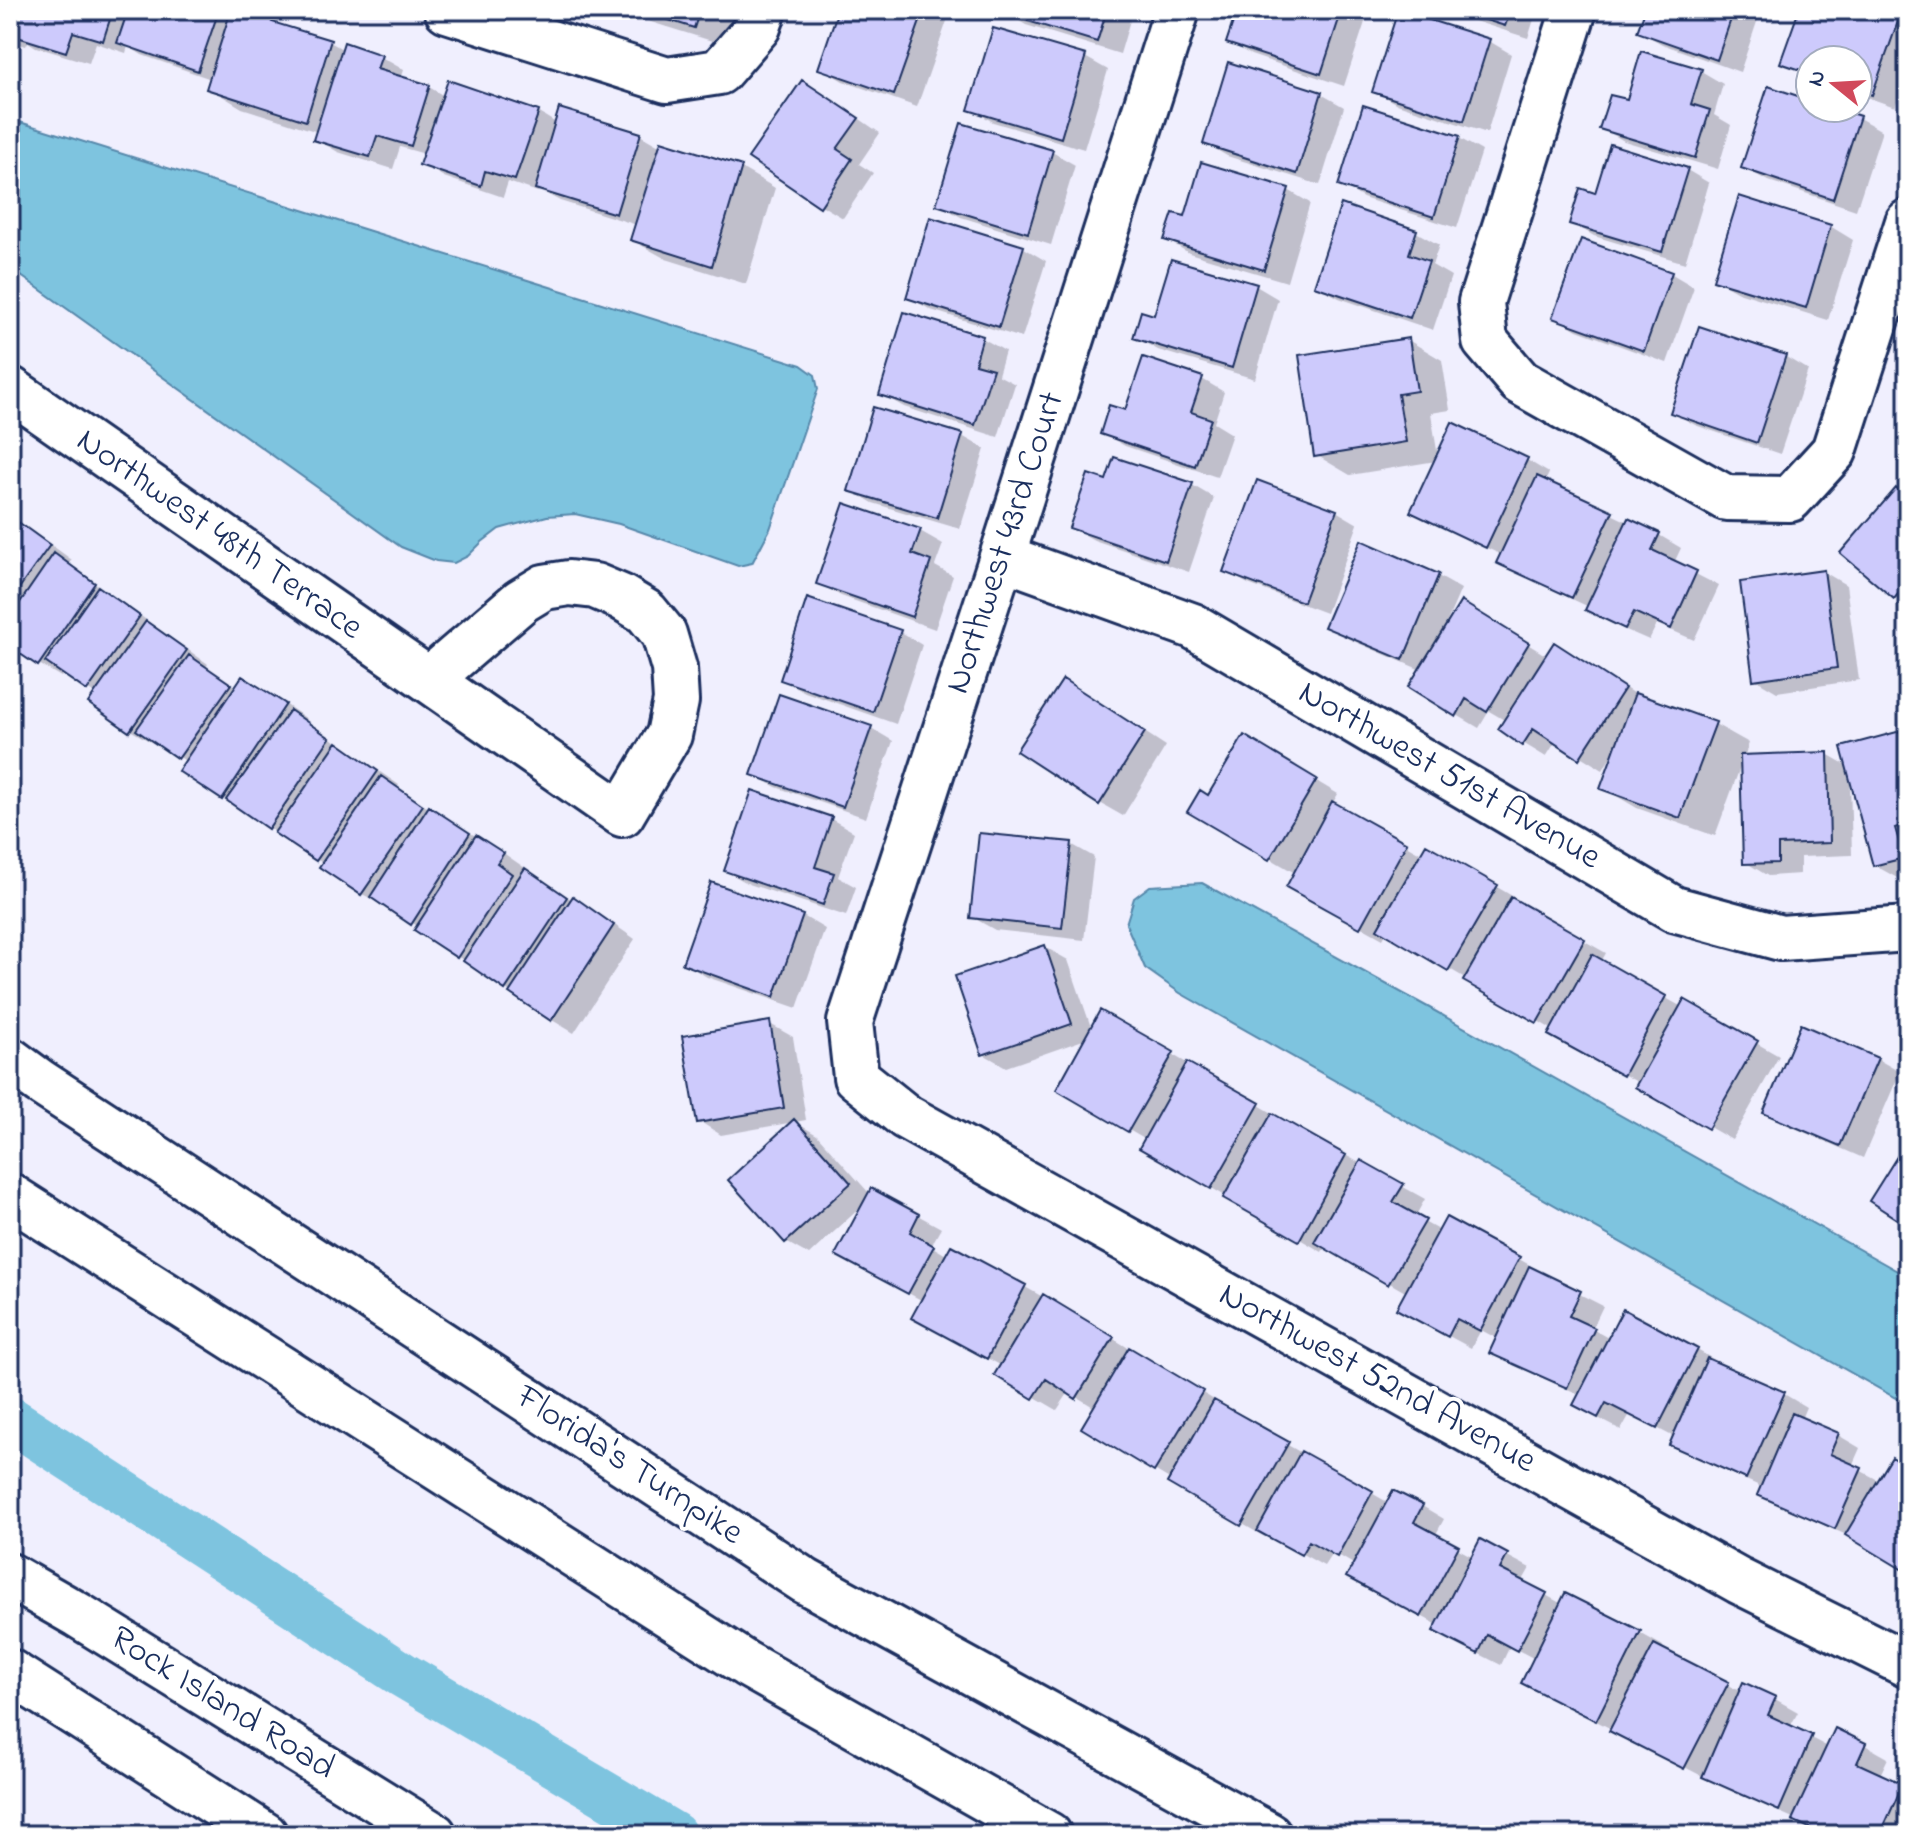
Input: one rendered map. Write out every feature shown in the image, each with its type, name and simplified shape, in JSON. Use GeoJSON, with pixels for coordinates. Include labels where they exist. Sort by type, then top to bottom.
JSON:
{"type":"FeatureCollection","features":[{"type":"Feature","properties":{"kind":"main road"},"geometry":{"type":"LineString","coordinates":[[447,10],[667,80],[719,72],[758,27],[764,10]]}},
{"type":"Feature","properties":{"kind":"main road","name":"Northwest 43rd Court"},"geometry":{"type":"LineString","coordinates":[[856,1077],[850,1022],[1177,10]]}},
{"type":"Feature","properties":{"kind":"main road"},"geometry":{"type":"LineString","coordinates":[[1574,10],[1481,302],[1485,341],[1520,382],[1726,498],[1790,499],[1834,451],[1908,222]]}},
{"type":"Feature","properties":{"kind":"main road","name":"Northwest 48th Terrace"},"geometry":{"type":"LineString","coordinates":[[10,389],[429,680],[622,814],[669,735],[676,701],[674,668],[664,634],[646,612],[595,586],[569,583],[544,587],[521,601],[429,680]]}},
{"type":"Feature","properties":{"kind":"main road","name":"Northwest 51st Avenue"},"geometry":{"type":"LineString","coordinates":[[1002,557],[1193,626],[1674,909],[1781,938],[1908,929]]}},
{"type":"Feature","properties":{"kind":"main road","name":"Florida's Turnpike"},"geometry":{"type":"LineString","coordinates":[[10,1060],[805,1581],[1269,1835]]}},
{"type":"Feature","properties":{"kind":"main road","name":"Northwest 52nd Avenue"},"geometry":{"type":"LineString","coordinates":[[856,1077],[919,1125],[1739,1581],[1908,1665]]}},
{"type":"Feature","properties":{"kind":"main road"},"geometry":{"type":"LineString","coordinates":[[10,1196],[746,1664],[1049,1835]]}},
{"type":"Feature","properties":{"kind":"main road","name":"Rock Island Road"},"geometry":{"type":"LineString","coordinates":[[10,1576],[434,1835]]}},
{"type":"Feature","properties":{"kind":"main road"},"geometry":{"type":"LineString","coordinates":[[10,1672],[265,1835]]}},
{"type":"Feature","properties":{"kind":"water"},"geometry":{"type":"Polygon","coordinates":[[[10,119],[801,365],[815,375],[818,389],[770,529],[752,563],[738,566],[619,524],[575,514],[547,516],[499,529],[468,556],[454,563],[436,561],[401,547],[10,268],[10,119]]]}},
{"type":"Feature","properties":{"kind":"water"},"geometry":{"type":"Polygon","coordinates":[[[1202,883],[1908,1277],[1908,1405],[1180,993],[1145,968],[1126,924],[1134,898],[1150,886],[1202,883]]]}},
{"type":"Feature","properties":{"kind":"building"},"geometry":{"type":"Polygon","coordinates":[[[19,10],[113,10],[103,41],[73,32],[66,52],[11,35],[19,10]]]}},
{"type":"Feature","properties":{"kind":"building"},"geometry":{"type":"Polygon","coordinates":[[[128,10],[219,10],[198,71],[117,43],[128,10]]]}},
{"type":"Feature","properties":{"kind":"building"},"geometry":{"type":"Polygon","coordinates":[[[231,10],[249,10],[274,18],[272,22],[331,40],[306,121],[206,89],[231,10]]]}},
{"type":"Feature","properties":{"kind":"building"},"geometry":{"type":"Polygon","coordinates":[[[637,10],[700,10],[694,28],[637,10]]]}},
{"type":"Feature","properties":{"kind":"building"},"geometry":{"type":"Polygon","coordinates":[[[838,10],[924,10],[894,95],[818,69],[838,10]]]}},
{"type":"Feature","properties":{"kind":"building"},"geometry":{"type":"Polygon","coordinates":[[[1002,10],[1107,10],[1097,42],[1001,13],[1002,10]]]}},
{"type":"Feature","properties":{"kind":"building"},"geometry":{"type":"Polygon","coordinates":[[[1254,10],[1342,10],[1321,74],[1226,43],[1236,13],[1251,18],[1254,10]]]}},
{"type":"Feature","properties":{"kind":"building"},"geometry":{"type":"Polygon","coordinates":[[[1398,10],[1490,39],[1464,121],[1372,92],[1398,10]]]}},
{"type":"Feature","properties":{"kind":"building"},"geometry":{"type":"Polygon","coordinates":[[[1454,10],[1511,10],[1505,26],[1454,10]]]}},
{"type":"Feature","properties":{"kind":"building"},"geometry":{"type":"Polygon","coordinates":[[[1645,10],[1734,10],[1717,60],[1637,32],[1645,10]]]}},
{"type":"Feature","properties":{"kind":"building"},"geometry":{"type":"Polygon","coordinates":[[[1799,10],[1891,10],[1901,13],[1874,89],[1874,44],[1794,44],[1794,68],[1780,63],[1799,10]]]}},
{"type":"Feature","properties":{"kind":"building"},"geometry":{"type":"Polygon","coordinates":[[[993,28],[1086,55],[1061,138],[968,110],[993,28]]]}},
{"type":"Feature","properties":{"kind":"building"},"geometry":{"type":"Polygon","coordinates":[[[344,42],[382,55],[377,69],[430,85],[411,146],[377,136],[370,157],[313,140],[344,42]]]}},
{"type":"Feature","properties":{"kind":"building"},"geometry":{"type":"Polygon","coordinates":[[[1641,51],[1702,69],[1691,104],[1710,110],[1695,158],[1599,129],[1610,95],[1627,99],[1641,51]]]}},
{"type":"Feature","properties":{"kind":"building"},"geometry":{"type":"Polygon","coordinates":[[[1228,62],[1322,92],[1297,174],[1203,144],[1228,62]]]}},
{"type":"Feature","properties":{"kind":"building"},"geometry":{"type":"Polygon","coordinates":[[[448,80],[539,111],[515,180],[485,171],[481,186],[419,165],[448,80]]]}},
{"type":"Feature","properties":{"kind":"building"},"geometry":{"type":"Polygon","coordinates":[[[802,80],[859,118],[837,149],[852,159],[820,207],[748,158],[802,80]]]}},
{"type":"Feature","properties":{"kind":"building"},"geometry":{"type":"Polygon","coordinates":[[[1768,86],[1794,95],[1794,124],[1857,124],[1833,199],[1741,168],[1768,86]]]}},
{"type":"Feature","properties":{"kind":"building"},"geometry":{"type":"Polygon","coordinates":[[[1363,105],[1460,136],[1434,217],[1338,186],[1363,105]]]}},
{"type":"Feature","properties":{"kind":"building"},"geometry":{"type":"Polygon","coordinates":[[[559,108],[641,133],[616,214],[535,189],[559,108]]]}},
{"type":"Feature","properties":{"kind":"building"},"geometry":{"type":"Polygon","coordinates":[[[961,123],[1053,150],[1028,233],[936,205],[961,123]]]}},
{"type":"Feature","properties":{"kind":"building"},"geometry":{"type":"Polygon","coordinates":[[[661,141],[742,166],[712,266],[630,240],[661,141]]]}},
{"type":"Feature","properties":{"kind":"building"},"geometry":{"type":"Polygon","coordinates":[[[1610,144],[1688,168],[1662,252],[1569,224],[1580,188],[1595,193],[1610,144]]]}},
{"type":"Feature","properties":{"kind":"building"},"geometry":{"type":"Polygon","coordinates":[[[1201,162],[1289,188],[1264,270],[1164,240],[1173,213],[1185,216],[1201,162]]]}},
{"type":"Feature","properties":{"kind":"building"},"geometry":{"type":"Polygon","coordinates":[[[1739,196],[1831,225],[1806,308],[1713,280],[1739,196]]]}},
{"type":"Feature","properties":{"kind":"building"},"geometry":{"type":"Polygon","coordinates":[[[1341,204],[1417,230],[1409,254],[1429,261],[1410,318],[1314,286],[1341,204]]]}},
{"type":"Feature","properties":{"kind":"building"},"geometry":{"type":"Polygon","coordinates":[[[930,217],[1024,246],[999,327],[906,298],[930,217]]]}},
{"type":"Feature","properties":{"kind":"building"},"geometry":{"type":"Polygon","coordinates":[[[1581,239],[1672,272],[1644,351],[1552,318],[1581,239]]]}},
{"type":"Feature","properties":{"kind":"building"},"geometry":{"type":"Polygon","coordinates":[[[1171,259],[1257,284],[1232,368],[1133,338],[1141,311],[1154,315],[1171,259]]]}},
{"type":"Feature","properties":{"kind":"building"},"geometry":{"type":"Polygon","coordinates":[[[904,312],[983,336],[975,364],[993,369],[975,425],[879,395],[904,312]]]}},
{"type":"Feature","properties":{"kind":"building"},"geometry":{"type":"Polygon","coordinates":[[[1699,326],[1786,355],[1757,443],[1670,413],[1699,326]]]}},
{"type":"Feature","properties":{"kind":"building"},"geometry":{"type":"Polygon","coordinates":[[[1409,338],[1417,391],[1398,394],[1406,442],[1314,457],[1299,355],[1409,338]]]}},
{"type":"Feature","properties":{"kind":"building"},"geometry":{"type":"Polygon","coordinates":[[[1143,357],[1203,377],[1191,412],[1211,419],[1195,466],[1100,434],[1109,405],[1125,410],[1143,357]]]}},
{"type":"Feature","properties":{"kind":"building"},"geometry":{"type":"Polygon","coordinates":[[[873,407],[963,434],[937,518],[848,491],[873,407]]]}},
{"type":"Feature","properties":{"kind":"building"},"geometry":{"type":"Polygon","coordinates":[[[1452,422],[1528,458],[1486,548],[1410,512],[1452,422]]]}},
{"type":"Feature","properties":{"kind":"building"},"geometry":{"type":"Polygon","coordinates":[[[1908,444],[1908,468],[1901,465],[1908,444]]]}},
{"type":"Feature","properties":{"kind":"building"},"geometry":{"type":"Polygon","coordinates":[[[1114,457],[1193,483],[1166,561],[1069,528],[1088,474],[1106,480],[1114,457]]]}},
{"type":"Feature","properties":{"kind":"building"},"geometry":{"type":"Polygon","coordinates":[[[1537,476],[1613,511],[1572,598],[1496,563],[1537,476]]]}},
{"type":"Feature","properties":{"kind":"building"},"geometry":{"type":"Polygon","coordinates":[[[1257,480],[1337,510],[1303,602],[1223,572],[1257,480]]]}},
{"type":"Feature","properties":{"kind":"building"},"geometry":{"type":"Polygon","coordinates":[[[1896,488],[1908,498],[1908,582],[1894,599],[1840,553],[1896,488]]]}},
{"type":"Feature","properties":{"kind":"building"},"geometry":{"type":"Polygon","coordinates":[[[844,503],[921,529],[912,554],[931,561],[912,617],[816,584],[844,503]]]}},
{"type":"Feature","properties":{"kind":"building"},"geometry":{"type":"Polygon","coordinates":[[[10,516],[50,545],[10,601],[10,516]]]}},
{"type":"Feature","properties":{"kind":"building"},"geometry":{"type":"Polygon","coordinates":[[[1628,518],[1660,533],[1652,550],[1697,571],[1671,629],[1634,612],[1625,629],[1585,610],[1628,518]]]}},
{"type":"Feature","properties":{"kind":"building"},"geometry":{"type":"Polygon","coordinates":[[[1361,540],[1439,574],[1403,660],[1324,627],[1361,540]]]}},
{"type":"Feature","properties":{"kind":"building"},"geometry":{"type":"Polygon","coordinates":[[[54,553],[95,583],[38,666],[10,647],[10,617],[54,553]]]}},
{"type":"Feature","properties":{"kind":"building"},"geometry":{"type":"Polygon","coordinates":[[[1824,570],[1837,668],[1753,680],[1740,582],[1824,570]]]}},
{"type":"Feature","properties":{"kind":"building"},"geometry":{"type":"Polygon","coordinates":[[[98,586],[140,616],[87,691],[45,662],[98,586]]]}},
{"type":"Feature","properties":{"kind":"building"},"geometry":{"type":"Polygon","coordinates":[[[807,598],[901,630],[873,712],[780,680],[807,598]]]}},
{"type":"Feature","properties":{"kind":"building"},"geometry":{"type":"Polygon","coordinates":[[[1461,601],[1529,643],[1487,712],[1466,699],[1456,717],[1408,687],[1461,601]]]}},
{"type":"Feature","properties":{"kind":"building"},"geometry":{"type":"Polygon","coordinates":[[[146,621],[187,650],[129,732],[88,703],[146,621]]]}},
{"type":"Feature","properties":{"kind":"building"},"geometry":{"type":"Polygon","coordinates":[[[1554,642],[1625,688],[1579,759],[1533,729],[1522,746],[1498,729],[1554,642]]]}},
{"type":"Feature","properties":{"kind":"building"},"geometry":{"type":"Polygon","coordinates":[[[189,655],[231,684],[178,759],[136,730],[189,655]]]}},
{"type":"Feature","properties":{"kind":"building"},"geometry":{"type":"Polygon","coordinates":[[[242,676],[286,704],[222,800],[178,771],[242,676]]]}},
{"type":"Feature","properties":{"kind":"building"},"geometry":{"type":"Polygon","coordinates":[[[1063,679],[1145,732],[1099,805],[1016,751],[1063,679]]]}},
{"type":"Feature","properties":{"kind":"building"},"geometry":{"type":"Polygon","coordinates":[[[1635,693],[1716,722],[1680,818],[1600,789],[1635,693]]]}},
{"type":"Feature","properties":{"kind":"building"},"geometry":{"type":"Polygon","coordinates":[[[779,694],[872,726],[843,807],[751,775],[779,694]]]}},
{"type":"Feature","properties":{"kind":"building"},"geometry":{"type":"Polygon","coordinates":[[[290,710],[330,738],[268,829],[226,800],[290,710]]]}},
{"type":"Feature","properties":{"kind":"building"},"geometry":{"type":"Polygon","coordinates":[[[1908,729],[1908,824],[1895,828],[1904,858],[1873,866],[1841,747],[1908,729]]]}},
{"type":"Feature","properties":{"kind":"building"},"geometry":{"type":"Polygon","coordinates":[[[1244,735],[1317,779],[1269,860],[1187,812],[1200,790],[1208,795],[1244,735]]]}},
{"type":"Feature","properties":{"kind":"building"},"geometry":{"type":"Polygon","coordinates":[[[337,742],[378,771],[316,861],[274,833],[337,742]]]}},
{"type":"Feature","properties":{"kind":"building"},"geometry":{"type":"Polygon","coordinates":[[[1828,752],[1830,843],[1778,845],[1778,863],[1743,864],[1740,755],[1828,752]]]}},
{"type":"Feature","properties":{"kind":"building"},"geometry":{"type":"Polygon","coordinates":[[[381,776],[423,805],[361,895],[319,867],[381,776]]]}},
{"type":"Feature","properties":{"kind":"building"},"geometry":{"type":"Polygon","coordinates":[[[752,790],[832,817],[815,867],[834,873],[823,905],[724,871],[752,790]]]}},
{"type":"Feature","properties":{"kind":"building"},"geometry":{"type":"Polygon","coordinates":[[[1332,801],[1407,843],[1360,928],[1286,887],[1332,801]]]}},
{"type":"Feature","properties":{"kind":"building"},"geometry":{"type":"Polygon","coordinates":[[[429,806],[470,833],[411,925],[370,897],[429,806]]]}},
{"type":"Feature","properties":{"kind":"building"},"geometry":{"type":"Polygon","coordinates":[[[979,833],[1072,842],[1062,928],[970,918],[979,833]]]}},
{"type":"Feature","properties":{"kind":"building"},"geometry":{"type":"Polygon","coordinates":[[[476,835],[504,853],[497,863],[512,874],[457,958],[414,930],[476,835]]]}},
{"type":"Feature","properties":{"kind":"building"},"geometry":{"type":"Polygon","coordinates":[[[1426,844],[1498,885],[1448,971],[1377,929],[1426,844]]]}},
{"type":"Feature","properties":{"kind":"building"},"geometry":{"type":"Polygon","coordinates":[[[525,868],[567,897],[505,990],[463,961],[525,868]]]}},
{"type":"Feature","properties":{"kind":"building"},"geometry":{"type":"Polygon","coordinates":[[[711,882],[803,915],[774,997],[682,964],[711,882]]]}},
{"type":"Feature","properties":{"kind":"building"},"geometry":{"type":"Polygon","coordinates":[[[573,896],[614,925],[551,1021],[509,993],[573,896]]]}},
{"type":"Feature","properties":{"kind":"building"},"geometry":{"type":"Polygon","coordinates":[[[1511,897],[1585,939],[1537,1023],[1463,981],[1511,897]]]}},
{"type":"Feature","properties":{"kind":"building"},"geometry":{"type":"Polygon","coordinates":[[[1045,945],[1072,1024],[982,1055],[955,976],[1045,945]]]}},
{"type":"Feature","properties":{"kind":"building"},"geometry":{"type":"Polygon","coordinates":[[[1592,954],[1666,996],[1623,1076],[1548,1035],[1592,954]]]}},
{"type":"Feature","properties":{"kind":"building"},"geometry":{"type":"Polygon","coordinates":[[[1684,999],[1758,1041],[1708,1129],[1635,1087],[1684,999]]]}},
{"type":"Feature","properties":{"kind":"building"},"geometry":{"type":"Polygon","coordinates":[[[1100,1010],[1174,1052],[1128,1132],[1056,1090],[1100,1010]]]}},
{"type":"Feature","properties":{"kind":"building"},"geometry":{"type":"Polygon","coordinates":[[[770,1021],[784,1108],[697,1123],[682,1036],[770,1021]]]}},
{"type":"Feature","properties":{"kind":"building"},"geometry":{"type":"Polygon","coordinates":[[[1801,1024],[1878,1058],[1840,1146],[1763,1113],[1801,1024]]]}},
{"type":"Feature","properties":{"kind":"building"},"geometry":{"type":"Polygon","coordinates":[[[1187,1062],[1260,1103],[1211,1189],[1139,1148],[1187,1062]]]}},
{"type":"Feature","properties":{"kind":"building"},"geometry":{"type":"Polygon","coordinates":[[[1272,1113],[1346,1155],[1299,1241],[1223,1198],[1272,1113]]]}},
{"type":"Feature","properties":{"kind":"building"},"geometry":{"type":"Polygon","coordinates":[[[794,1119],[851,1183],[785,1243],[728,1180],[794,1119]]]}},
{"type":"Feature","properties":{"kind":"building"},"geometry":{"type":"Polygon","coordinates":[[[1908,1139],[1908,1222],[1906,1225],[1869,1201],[1908,1139]]]}},
{"type":"Feature","properties":{"kind":"building"},"geometry":{"type":"Polygon","coordinates":[[[1361,1160],[1404,1184],[1393,1202],[1426,1220],[1388,1285],[1314,1242],[1361,1160]]]}},
{"type":"Feature","properties":{"kind":"building"},"geometry":{"type":"Polygon","coordinates":[[[871,1188],[919,1214],[910,1232],[934,1246],[908,1294],[835,1255],[871,1188]]]}},
{"type":"Feature","properties":{"kind":"building"},"geometry":{"type":"Polygon","coordinates":[[[1446,1217],[1520,1257],[1480,1331],[1457,1319],[1448,1337],[1396,1309],[1446,1217]]]}},
{"type":"Feature","properties":{"kind":"building"},"geometry":{"type":"Polygon","coordinates":[[[951,1245],[1026,1285],[987,1359],[911,1318],[951,1245]]]}},
{"type":"Feature","properties":{"kind":"building"},"geometry":{"type":"Polygon","coordinates":[[[1529,1266],[1581,1291],[1569,1316],[1595,1328],[1567,1388],[1489,1353],[1529,1266]]]}},
{"type":"Feature","properties":{"kind":"building"},"geometry":{"type":"Polygon","coordinates":[[[1043,1294],[1114,1337],[1076,1399],[1046,1379],[1033,1399],[994,1375],[1043,1294]]]}},
{"type":"Feature","properties":{"kind":"building"},"geometry":{"type":"Polygon","coordinates":[[[1623,1309],[1698,1349],[1657,1429],[1606,1403],[1598,1418],[1573,1405],[1623,1309]]]}},
{"type":"Feature","properties":{"kind":"building"},"geometry":{"type":"Polygon","coordinates":[[[1129,1347],[1203,1391],[1154,1472],[1081,1428],[1129,1347]]]}},
{"type":"Feature","properties":{"kind":"building"},"geometry":{"type":"Polygon","coordinates":[[[1707,1358],[1785,1392],[1746,1479],[1669,1445],[1707,1358]]]}},
{"type":"Feature","properties":{"kind":"building"},"geometry":{"type":"Polygon","coordinates":[[[1214,1400],[1289,1442],[1241,1526],[1167,1483],[1214,1400]]]}},
{"type":"Feature","properties":{"kind":"building"},"geometry":{"type":"Polygon","coordinates":[[[1792,1413],[1839,1433],[1830,1454],[1862,1468],[1835,1529],[1757,1495],[1792,1413]]]}},
{"type":"Feature","properties":{"kind":"building"},"geometry":{"type":"Polygon","coordinates":[[[1301,1451],[1373,1491],[1337,1557],[1309,1541],[1301,1555],[1257,1531],[1301,1451]]]}},
{"type":"Feature","properties":{"kind":"building"},"geometry":{"type":"Polygon","coordinates":[[[1892,1457],[1908,1467],[1908,1573],[1845,1535],[1892,1457]]]}},
{"type":"Feature","properties":{"kind":"building"},"geometry":{"type":"Polygon","coordinates":[[[1393,1490],[1423,1505],[1414,1522],[1459,1546],[1421,1617],[1346,1577],[1393,1490]]]}},
{"type":"Feature","properties":{"kind":"building"},"geometry":{"type":"Polygon","coordinates":[[[1480,1539],[1508,1554],[1500,1569],[1547,1593],[1517,1651],[1487,1635],[1478,1654],[1433,1631],[1480,1539]]]}},
{"type":"Feature","properties":{"kind":"building"},"geometry":{"type":"Polygon","coordinates":[[[1565,1593],[1641,1631],[1596,1721],[1521,1683],[1565,1593]]]}},
{"type":"Feature","properties":{"kind":"building"},"geometry":{"type":"Polygon","coordinates":[[[1654,1644],[1729,1682],[1684,1769],[1609,1731],[1654,1644]]]}},
{"type":"Feature","properties":{"kind":"building"},"geometry":{"type":"Polygon","coordinates":[[[1743,1682],[1776,1697],[1768,1715],[1812,1735],[1779,1811],[1702,1777],[1743,1682]]]}},
{"type":"Feature","properties":{"kind":"building"},"geometry":{"type":"Polygon","coordinates":[[[1835,1728],[1866,1743],[1857,1763],[1903,1784],[1880,1835],[1856,1835],[1842,1828],[1839,1835],[1825,1835],[1792,1820],[1835,1728]]]}},
{"type":"Feature","properties":{"kind":"building"},"geometry":{"type":"Polygon","coordinates":[[[1908,1811],[1908,1835],[1897,1835],[1908,1811]]]}},
{"type":"Feature","properties":{"kind":"waterway"},"geometry":{"type":"LineString","coordinates":[[10,1419],[403,1675],[674,1835]]}}]}
